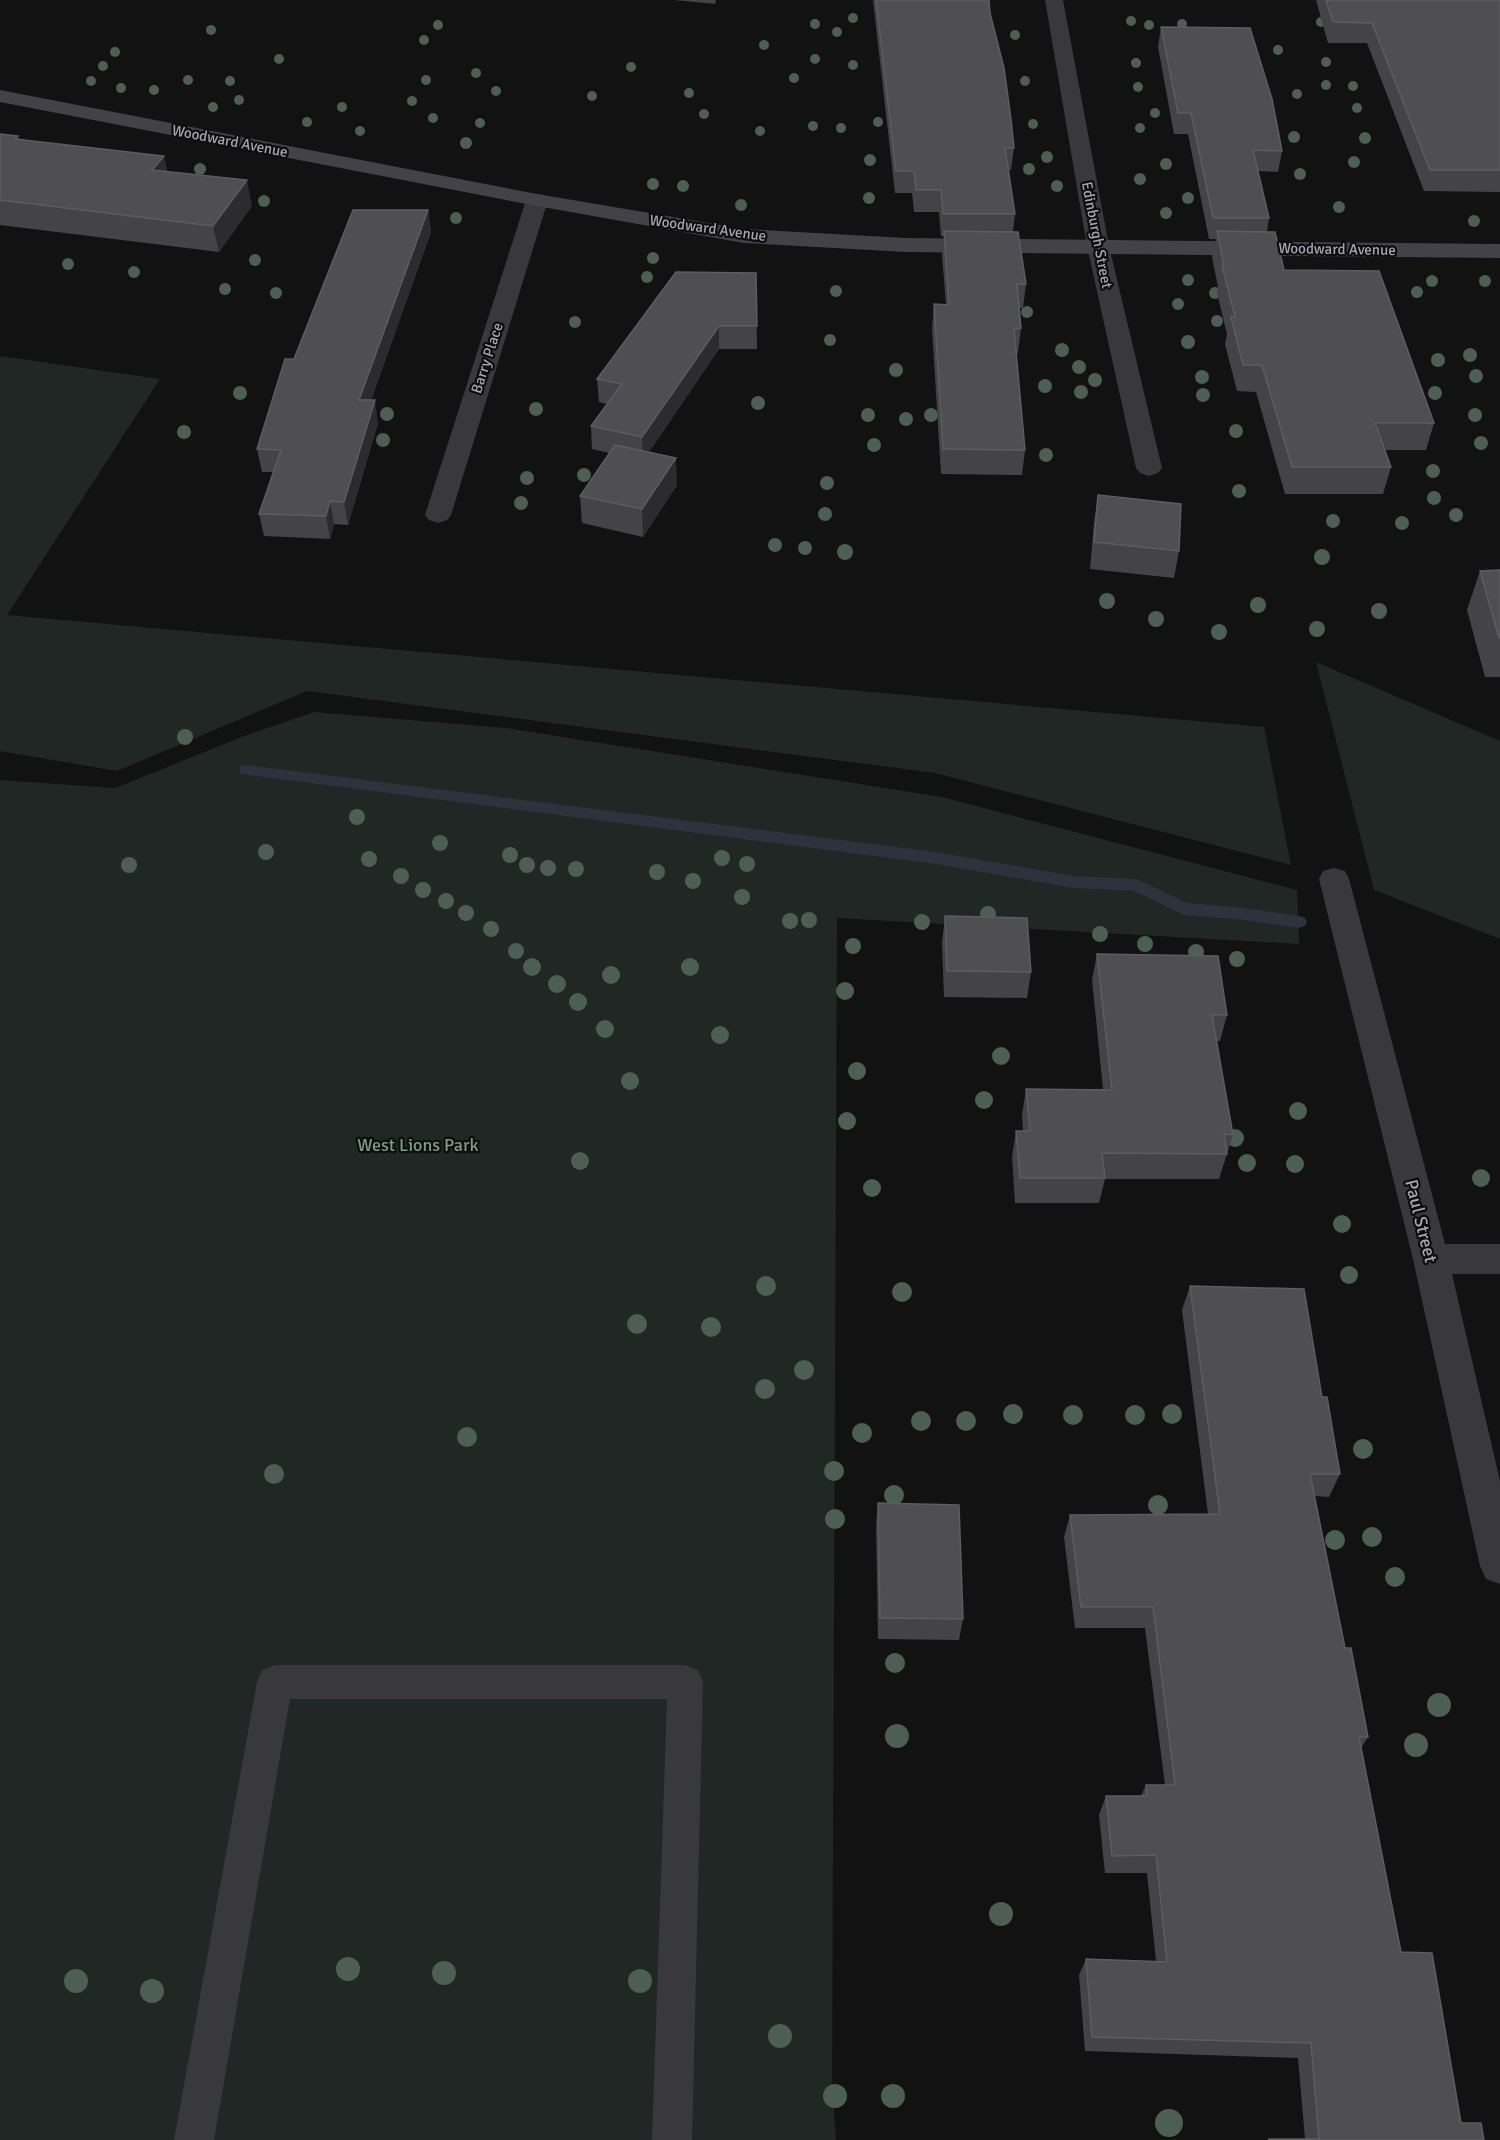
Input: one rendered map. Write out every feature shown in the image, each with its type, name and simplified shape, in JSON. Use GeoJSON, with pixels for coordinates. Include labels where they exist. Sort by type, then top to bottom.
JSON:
{"type":"FeatureCollection","features":[{"type":"Feature","properties":{"kind":"street","name":"Edinburgh Street"},"geometry":{"type":"LineString","coordinates":[[1054,0],[1098,246],[1149,468]]}},
{"type":"Feature","properties":{"kind":"street","name":"Woodward Avenue"},"geometry":{"type":"LineString","coordinates":[[0,96],[537,200],[744,236],[906,245],[1500,251]]}},
{"type":"Feature","properties":{"kind":"street","name":"Barry Place"},"geometry":{"type":"LineString","coordinates":[[438,515],[537,200]]}},
{"type":"Feature","properties":{"kind":"street","name":"Paul Street"},"geometry":{"type":"LineString","coordinates":[[1334,879],[1431,1258],[1500,1566]]}},
{"type":"Feature","properties":{"kind":"street"},"geometry":{"type":"LineString","coordinates":[[1431,1258],[1500,1259]]}},
{"type":"Feature","properties":{"kind":"lane"},"geometry":{"type":"LineString","coordinates":[[194,2140],[275,1682],[685,1682],[672,2140]]}},
{"type":"Feature","properties":{"kind":"green space"},"geometry":{"type":"Polygon","coordinates":[[[0,356],[160,379],[7,615],[1264,727],[1291,865],[935,773],[307,691],[117,771],[0,751],[0,356]]]}},
{"type":"Feature","properties":{"kind":"green space"},"geometry":{"type":"Polygon","coordinates":[[[1316,662],[1500,741],[1500,939],[1374,890],[1316,662]]]}},
{"type":"Feature","properties":{"kind":"green space","name":"West Lions Park"},"geometry":{"type":"Polygon","coordinates":[[[314,712],[506,728],[942,797],[1297,890],[1299,944],[837,918],[832,2081],[836,2140],[0,2140],[0,780],[115,788],[244,736],[314,712]]]}},
{"type":"Feature","properties":{"kind":"building"},"geometry":{"type":"Polygon","coordinates":[[[876,0],[989,0],[990,13],[1004,68],[1011,119],[1014,148],[1005,148],[1015,214],[943,214],[941,190],[916,190],[914,171],[896,171],[876,0]]]}},
{"type":"Feature","properties":{"kind":"building"},"geometry":{"type":"Polygon","coordinates":[[[1326,0],[1500,0],[1500,170],[1430,170],[1372,23],[1333,22],[1326,0]]]}},
{"type":"Feature","properties":{"kind":"building"},"geometry":{"type":"Polygon","coordinates":[[[1161,27],[1250,28],[1272,99],[1282,151],[1253,150],[1269,218],[1213,218],[1191,113],[1178,113],[1161,27]]]}},
{"type":"Feature","properties":{"kind":"building"},"geometry":{"type":"Polygon","coordinates":[[[0,134],[18,136],[15,139],[164,156],[152,170],[247,180],[213,226],[0,200],[0,134]]]}},
{"type":"Feature","properties":{"kind":"building"},"geometry":{"type":"Polygon","coordinates":[[[353,210],[428,210],[359,400],[375,400],[344,502],[330,501],[326,516],[259,514],[281,450],[257,449],[285,359],[294,359],[353,210]]]}},
{"type":"Feature","properties":{"kind":"building"},"geometry":{"type":"Polygon","coordinates":[[[944,231],[1018,232],[1026,284],[1017,284],[1021,328],[1014,329],[1025,450],[943,449],[934,304],[949,305],[944,231]]]}},
{"type":"Feature","properties":{"kind":"building"},"geometry":{"type":"Polygon","coordinates":[[[1217,231],[1275,232],[1284,270],[1379,271],[1434,423],[1375,423],[1391,467],[1292,467],[1262,365],[1243,365],[1231,317],[1235,317],[1222,266],[1224,266],[1217,231]]]}},
{"type":"Feature","properties":{"kind":"building"},"geometry":{"type":"Polygon","coordinates":[[[676,272],[756,273],[757,326],[719,326],[642,437],[591,426],[622,384],[597,379],[676,272]]]}},
{"type":"Feature","properties":{"kind":"building"},"geometry":{"type":"Polygon","coordinates":[[[615,445],[676,458],[642,509],[580,496],[615,445]]]}},
{"type":"Feature","properties":{"kind":"building"},"geometry":{"type":"Polygon","coordinates":[[[1098,495],[1181,504],[1179,551],[1094,542],[1098,495]]]}},
{"type":"Feature","properties":{"kind":"building"},"geometry":{"type":"Polygon","coordinates":[[[1500,570],[1500,638],[1499,638],[1480,571],[1500,570]]]}},
{"type":"Feature","properties":{"kind":"building"},"geometry":{"type":"Polygon","coordinates":[[[945,916],[1027,918],[1031,972],[947,971],[945,916]]]}},
{"type":"Feature","properties":{"kind":"building"},"geometry":{"type":"Polygon","coordinates":[[[1097,954],[1218,956],[1227,1015],[1212,1015],[1233,1135],[1224,1134],[1227,1154],[1102,1153],[1105,1178],[1020,1178],[1016,1131],[1030,1131],[1026,1089],[1112,1090],[1097,954]]]}},
{"type":"Feature","properties":{"kind":"building"},"geometry":{"type":"Polygon","coordinates":[[[1190,1286],[1304,1289],[1322,1397],[1327,1397],[1340,1474],[1310,1474],[1345,1648],[1351,1648],[1368,1737],[1359,1737],[1401,1952],[1432,1953],[1461,2123],[1481,2123],[1484,2140],[1269,2140],[1319,2139],[1311,2043],[1092,2037],[1086,1959],[1167,1962],[1156,1855],[1112,1856],[1106,1796],[1147,1796],[1146,1785],[1175,1785],[1153,1607],[1081,1607],[1070,1515],[1220,1514],[1190,1286]]]}},
{"type":"Feature","properties":{"kind":"building"},"geometry":{"type":"Polygon","coordinates":[[[878,1503],[959,1505],[963,1619],[880,1618],[878,1503]]]}},
{"type":"Feature","properties":{"kind":"waterway"},"geometry":{"type":"LineString","coordinates":[[247,770],[936,858],[1073,882],[1137,885],[1184,909],[1245,914],[1299,922]]}}]}
